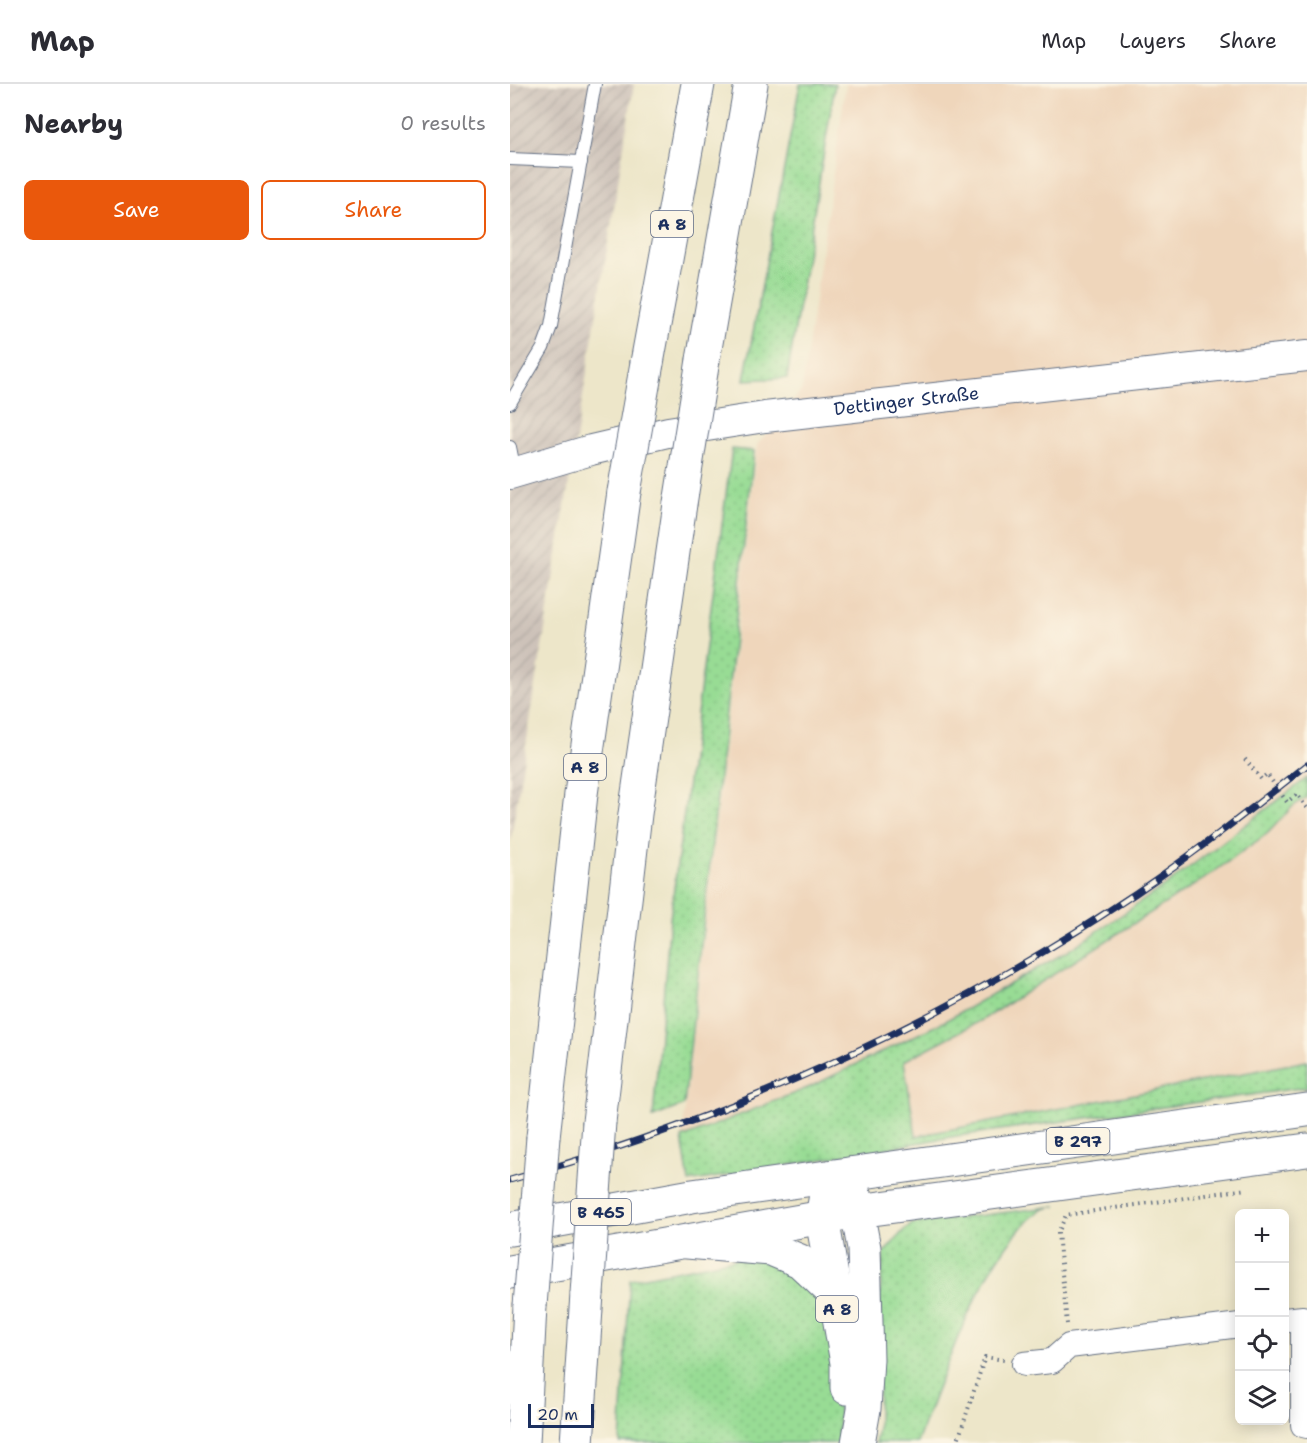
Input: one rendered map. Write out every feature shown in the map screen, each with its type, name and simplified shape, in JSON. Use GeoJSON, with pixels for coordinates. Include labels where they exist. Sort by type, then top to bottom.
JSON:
{"type":"FeatureCollection","features":[{"type":"Feature","properties":{"kind":"main road","name":"A 8"},"geometry":{"type":"LineString","coordinates":[[523,1443],[530,1306],[543,1137],[581,794],[624,492],[698,84]]}},
{"type":"Feature","properties":{"kind":"main road"},"geometry":{"type":"LineString","coordinates":[[577,1443],[599,1122],[635,814],[680,504],[751,84]]}},
{"type":"Feature","properties":{"kind":"main road","name":"B 297"},"geometry":{"type":"LineString","coordinates":[[692,1196],[1307,1110]]}},
{"type":"Feature","properties":{"kind":"main road","name":"B 297"},"geometry":{"type":"LineString","coordinates":[[510,1272],[858,1211],[1307,1150]]}},
{"type":"Feature","properties":{"kind":"main road","name":"A 8"},"geometry":{"type":"LineString","coordinates":[[839,1175],[858,1211],[864,1248],[867,1359],[864,1409],[858,1443]]}},
{"type":"Feature","properties":{"kind":"main road","name":"A 8"},"geometry":{"type":"LineString","coordinates":[[839,1175],[822,1218],[847,1363],[845,1443]]}},
{"type":"Feature","properties":{"kind":"main road","name":"B 465"},"geometry":{"type":"LineString","coordinates":[[510,1229],[692,1196]]}},
{"type":"Feature","properties":{"kind":"main road","name":"A 8"},"geometry":{"type":"LineString","coordinates":[[687,1242],[771,1249],[800,1261],[834,1293]]}},
{"type":"Feature","properties":{"kind":"street","name":"Dettinger Straße"},"geometry":{"type":"LineString","coordinates":[[512,464],[591,450],[668,432],[765,417],[1307,356]]}},
{"type":"Feature","properties":{"kind":"street"},"geometry":{"type":"LineString","coordinates":[[1289,1320],[1304,1318],[1302,1431]]}},
{"type":"Feature","properties":{"kind":"street"},"geometry":{"type":"LineString","coordinates":[[1024,1364],[1052,1361],[1069,1346],[1235,1325]]}},
{"type":"Feature","properties":{"kind":"lane"},"geometry":{"type":"LineString","coordinates":[[510,403],[543,348],[551,326],[595,84]]}},
{"type":"Feature","properties":{"kind":"lane"},"geometry":{"type":"LineString","coordinates":[[510,159],[581,162]]}},
{"type":"Feature","properties":{"kind":"path"},"geometry":{"type":"LineString","coordinates":[[1245,759],[1261,779],[1267,774],[1287,802],[1297,794],[1307,808]]}},
{"type":"Feature","properties":{"kind":"path"},"geometry":{"type":"LineString","coordinates":[[1069,1346],[1058,1233],[1066,1215],[1247,1189]]}},
{"type":"Feature","properties":{"kind":"path"},"geometry":{"type":"LineString","coordinates":[[957,1443],[985,1357],[1024,1364]]}},
{"type":"Feature","properties":{"kind":"shaded area"},"geometry":{"type":"Polygon","coordinates":[[[510,84],[634,84],[510,843],[510,84]]]}},
{"type":"Feature","properties":{"kind":"shaded area"},"geometry":{"type":"Polygon","coordinates":[[[846,84],[1307,84],[1307,1065],[689,1182],[682,1138],[757,445],[802,390],[846,84]]]}},
{"type":"Feature","properties":{"kind":"green space"},"geometry":{"type":"Polygon","coordinates":[[[800,84],[835,84],[787,378],[744,380],[800,84]]]}},
{"type":"Feature","properties":{"kind":"green space"},"geometry":{"type":"Polygon","coordinates":[[[732,449],[754,451],[684,1105],[653,1117],[670,919],[732,449]]]}},
{"type":"Feature","properties":{"kind":"green space"},"geometry":{"type":"Polygon","coordinates":[[[1307,778],[1307,797],[1292,807],[1268,833],[1204,879],[982,1020],[904,1061],[916,1136],[1307,1061],[1307,1087],[957,1136],[689,1182],[682,1138],[810,1087],[945,1021],[1066,952],[1166,885],[1307,778]]]}},
{"type":"Feature","properties":{"kind":"green space"},"geometry":{"type":"Polygon","coordinates":[[[1057,1206],[1040,1211],[1020,1229],[983,1285],[966,1318],[917,1443],[875,1443],[878,1428],[880,1293],[884,1253],[912,1224],[1057,1206]]]}},
{"type":"Feature","properties":{"kind":"green space"},"geometry":{"type":"Polygon","coordinates":[[[749,1256],[783,1266],[821,1298],[840,1380],[838,1443],[620,1443],[630,1280],[749,1256]]]}},
{"type":"Feature","properties":{"kind":"railway"},"geometry":{"type":"LineString","coordinates":[[510,1180],[593,1155],[755,1096],[834,1062],[912,1024],[1063,940],[1136,893],[1201,847],[1307,765]]}}]}
